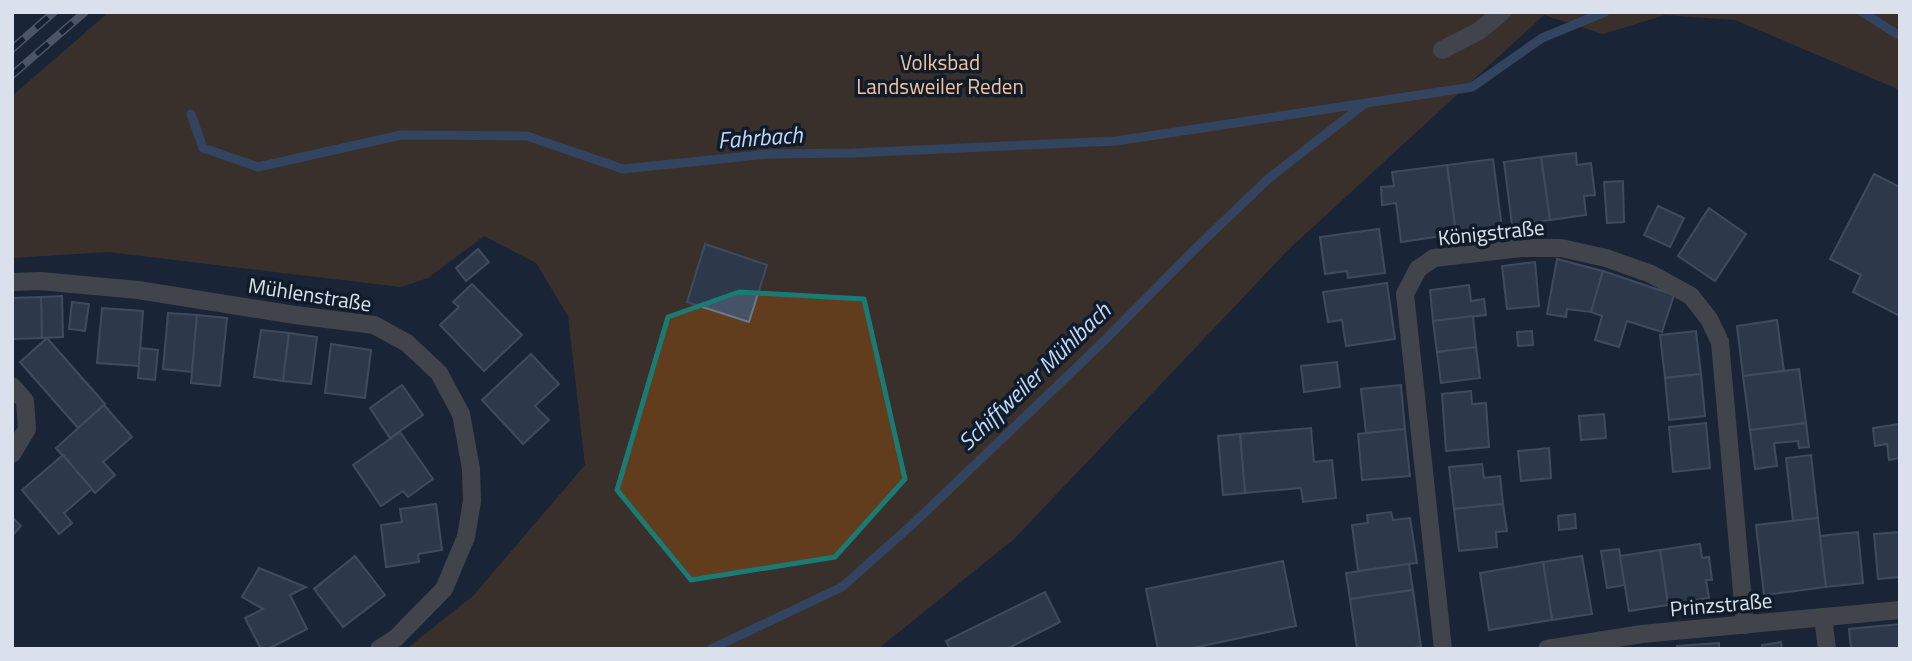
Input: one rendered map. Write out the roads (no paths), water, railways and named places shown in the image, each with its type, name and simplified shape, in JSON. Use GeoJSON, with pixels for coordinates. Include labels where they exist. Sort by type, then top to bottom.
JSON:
{"type":"FeatureCollection","features":[{"type":"Feature","properties":{"kind":"street"},"geometry":{"type":"LineString","coordinates":[[1443,50],[1479,30],[1502,12]]}},
{"type":"Feature","properties":{"kind":"street","name":"Königstraße"},"geometry":{"type":"LineString","coordinates":[[1443,649],[1405,294],[1418,269],[1434,258],[1521,248],[1561,248],[1606,258],[1651,274],[1691,296],[1709,319],[1720,342],[1745,625]]}},
{"type":"Feature","properties":{"kind":"street","name":"Mühlenstraße"},"geometry":{"type":"LineString","coordinates":[[12,282],[40,281],[138,290],[373,325],[407,343],[439,373],[461,414],[471,469],[472,501],[466,537],[444,589],[396,638],[379,649]]}},
{"type":"Feature","properties":{"kind":"street"},"geometry":{"type":"LineString","coordinates":[[12,386],[24,401],[27,429],[12,454]]}},
{"type":"Feature","properties":{"kind":"street","name":"Prinzstraße"},"geometry":{"type":"LineString","coordinates":[[1547,649],[1642,634],[1900,610]]}},
{"type":"Feature","properties":{"kind":"street"},"geometry":{"type":"LineString","coordinates":[[1823,617],[1827,649]]}},
{"type":"Feature","properties":{"kind":"waterway","name":"Fahrbach"},"geometry":{"type":"LineString","coordinates":[[191,114],[203,148],[258,167],[401,135],[527,136],[623,169],[768,154],[853,153],[1116,141],[1472,87],[1542,38],[1605,12]]}},
{"type":"Feature","properties":{"kind":"waterway"},"geometry":{"type":"LineString","coordinates":[[1862,12],[1900,36]]}},
{"type":"Feature","properties":{"kind":"waterway","name":"Schiffweiler Mühlbach"},"geometry":{"type":"LineString","coordinates":[[711,649],[842,587],[916,521],[1102,343],[1268,179],[1364,104]]}},
{"type":"Feature","properties":{"kind":"railway"},"geometry":{"type":"LineString","coordinates":[[12,49],[54,12]]}},
{"type":"Feature","properties":{"kind":"railway"},"geometry":{"type":"LineString","coordinates":[[12,75],[85,12]]}},
{"type":"Feature","properties":{"kind":"park label","name":"Volksbad Landsweiler Reden"},"geometry":{"type":"Point","coordinates":[940,74]}}]}
